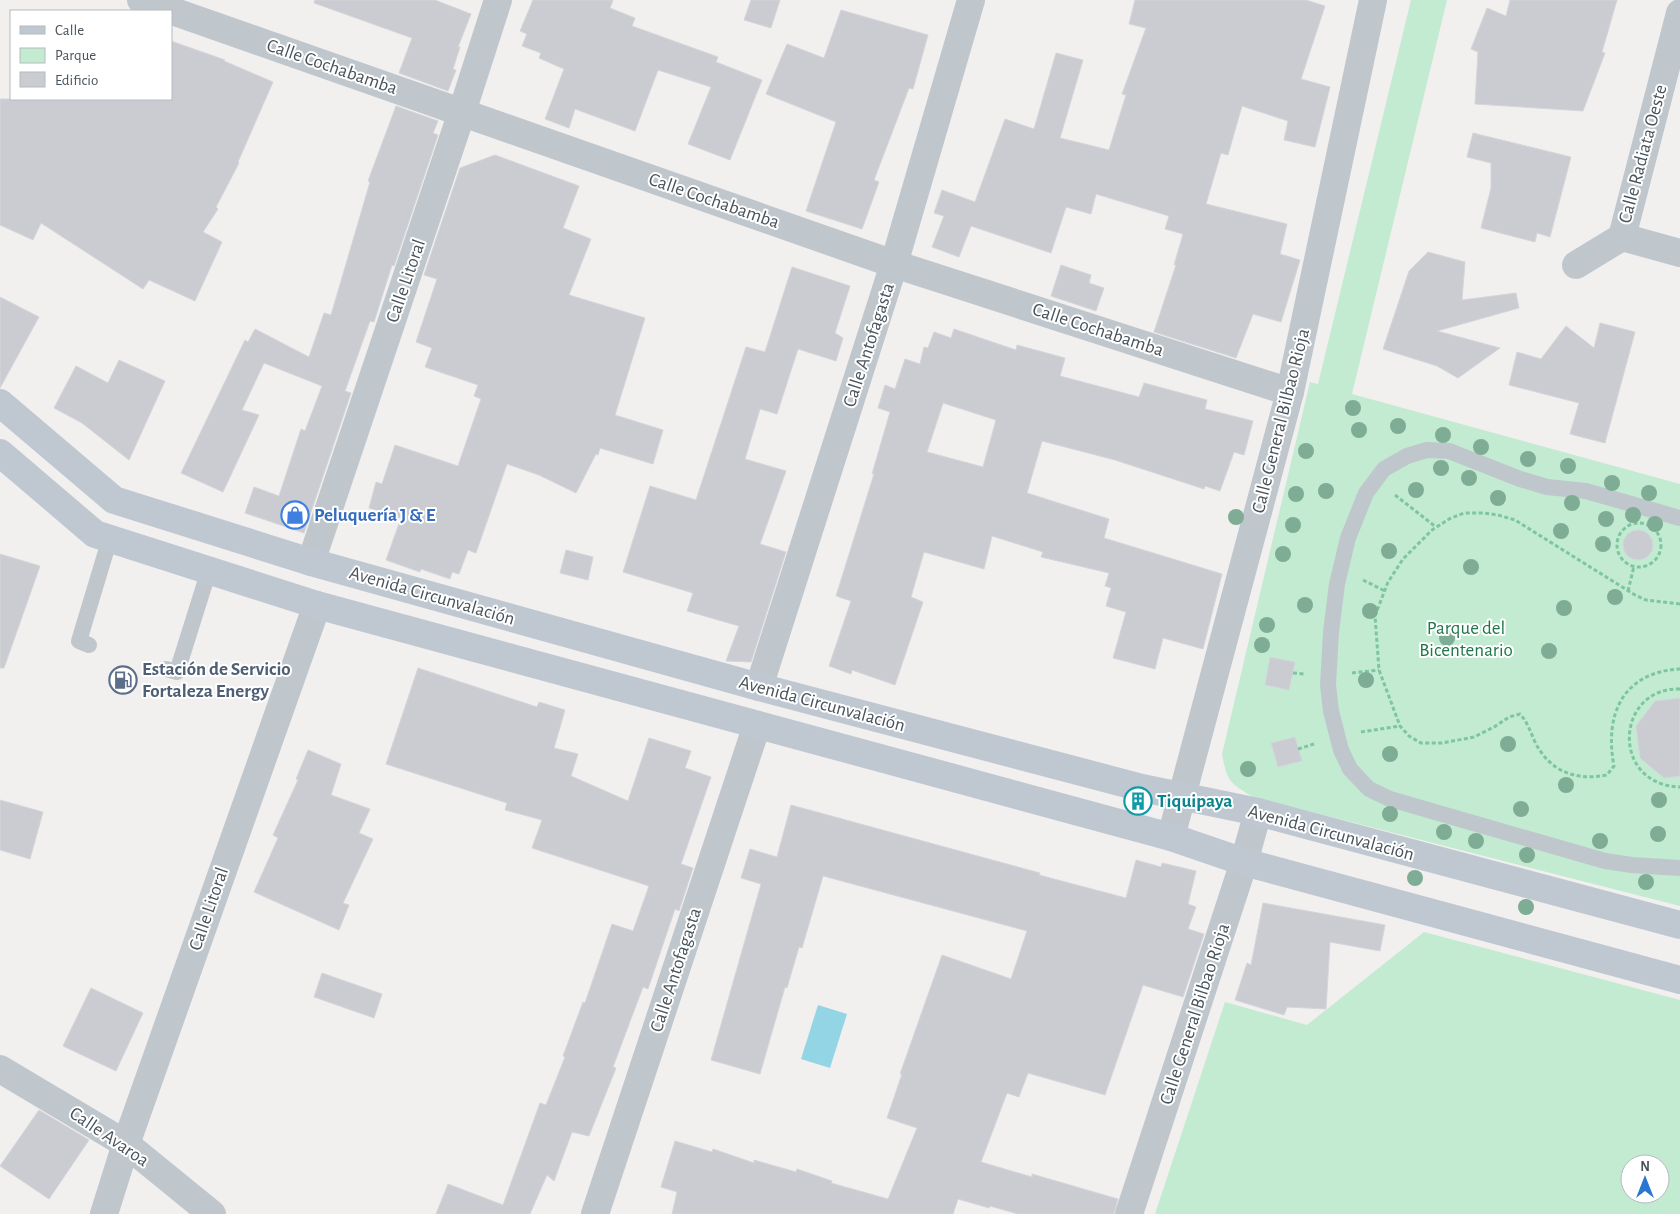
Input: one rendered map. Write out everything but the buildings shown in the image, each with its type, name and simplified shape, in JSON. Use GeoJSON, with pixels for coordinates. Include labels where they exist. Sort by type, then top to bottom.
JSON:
{"type":"FeatureCollection","features":[{"type":"Feature","properties":{"kind":"main road","name":"Avenida Circunvalación"},"geometry":{"type":"LineString","coordinates":[[0,403],[114,500],[311,562],[759,687],[1182,797],[1258,812],[1680,925]]}},
{"type":"Feature","properties":{"kind":"main road","name":"Avenida Circunvalación"},"geometry":{"type":"LineString","coordinates":[[0,453],[95,534],[317,605],[1171,837],[1244,862],[1680,980]]}},
{"type":"Feature","properties":{"kind":"street","name":"Calle Cochabamba"},"geometry":{"type":"LineString","coordinates":[[141,0],[170,10]]}},
{"type":"Feature","properties":{"kind":"street","name":"Calle Litoral"},"geometry":{"type":"LineString","coordinates":[[311,562],[498,0]]}},
{"type":"Feature","properties":{"kind":"street","name":"Calle Antofagasta"},"geometry":{"type":"LineString","coordinates":[[759,687],[894,264],[971,0]]}},
{"type":"Feature","properties":{"kind":"street","name":"Calle General Bilbao Rioja"},"geometry":{"type":"LineString","coordinates":[[1171,837],[1290,392],[1373,0]]}},
{"type":"Feature","properties":{"kind":"street","name":"Calle Cochabamba"},"geometry":{"type":"LineString","coordinates":[[172,11],[894,264],[1290,392]]}},
{"type":"Feature","properties":{"kind":"street","name":"Calle Radiata Oeste"},"geometry":{"type":"LineString","coordinates":[[1622,237],[1680,14]]}},
{"type":"Feature","properties":{"kind":"street"},"geometry":{"type":"LineString","coordinates":[[1576,265],[1622,237],[1680,253]]}},
{"type":"Feature","properties":{"kind":"street","name":"Calle Litoral"},"geometry":{"type":"LineString","coordinates":[[104,1214],[126,1144],[317,605]]}},
{"type":"Feature","properties":{"kind":"street","name":"Calle Antofagasta"},"geometry":{"type":"LineString","coordinates":[[595,1214],[757,725]]}},
{"type":"Feature","properties":{"kind":"street","name":"Calle General Bilbao Rioja"},"geometry":{"type":"LineString","coordinates":[[1129,1214],[1244,862],[1258,812]]}},
{"type":"Feature","properties":{"kind":"street","name":"Calle Avaroa"},"geometry":{"type":"LineString","coordinates":[[0,1069],[126,1144],[212,1214]]}},
{"type":"Feature","properties":{"kind":"lane"},"geometry":{"type":"LineString","coordinates":[[1680,518],[1586,491],[1546,487],[1520,479],[1449,451],[1428,450],[1406,456],[1384,470],[1366,493],[1348,538],[1337,584],[1331,632],[1328,685],[1331,711],[1341,750],[1350,769],[1369,788],[1390,799],[1605,861],[1680,868]]}},
{"type":"Feature","properties":{"kind":"lane"},"geometry":{"type":"LineString","coordinates":[[89,645],[79,641],[110,538]]}},
{"type":"Feature","properties":{"kind":"lane"},"geometry":{"type":"LineString","coordinates":[[166,669],[176,672],[209,570]]}},
{"type":"Feature","properties":{"kind":"path"},"geometry":{"type":"LineString","coordinates":[[1680,604],[1646,600],[1628,591],[1515,520],[1484,512],[1464,513],[1449,519],[1432,530],[1403,559],[1388,582],[1375,616],[1379,670],[1400,726],[1408,736],[1421,743],[1442,743],[1474,737],[1509,717],[1520,714],[1528,723],[1536,743],[1552,763],[1570,774],[1591,778],[1607,774],[1614,766],[1611,732],[1615,712],[1624,696],[1639,681],[1663,670],[1680,669]]}},
{"type":"Feature","properties":{"kind":"path"},"geometry":{"type":"LineString","coordinates":[[1637,523],[1644,524],[1657,532],[1661,547],[1655,560],[1649,565],[1634,566],[1627,564],[1621,559],[1616,546],[1617,539],[1625,528],[1637,523]]}},
{"type":"Feature","properties":{"kind":"path"},"geometry":{"type":"LineString","coordinates":[[1628,591],[1634,566]]}},
{"type":"Feature","properties":{"kind":"path"},"geometry":{"type":"LineString","coordinates":[[1680,689],[1662,692],[1648,699],[1637,711],[1630,726],[1628,742],[1632,757],[1641,771],[1653,781],[1669,787],[1680,787]]}},
{"type":"Feature","properties":{"kind":"green space","name":"Parque del Bicentenario"},"geometry":{"type":"Polygon","coordinates":[[[1411,0],[1447,0],[1352,394],[1680,484],[1680,906],[1253,797],[1234,785],[1226,771],[1222,754],[1310,382],[1318,384],[1411,0]]]}},
{"type":"Feature","properties":{"kind":"green space"},"geometry":{"type":"Polygon","coordinates":[[[1424,932],[1680,1000],[1680,1214],[1155,1214],[1225,1002],[1307,1025],[1424,932]]]}},
{"type":"Feature","properties":{"kind":"water"},"geometry":{"type":"Polygon","coordinates":[[[818,1005],[847,1014],[830,1068],[801,1059],[818,1005]]]}},
{"type":"Feature","properties":{"kind":"place","name":"Peluquería J & E"},"geometry":{"type":"Point","coordinates":[295,515]}},
{"type":"Feature","properties":{"kind":"place","name":"Estación de Servicio Fortaleza Energy"},"geometry":{"type":"Point","coordinates":[123,680]}},
{"type":"Feature","properties":{"kind":"place","name":"Tiquipaya"},"geometry":{"type":"Point","coordinates":[1138,801]}}]}
